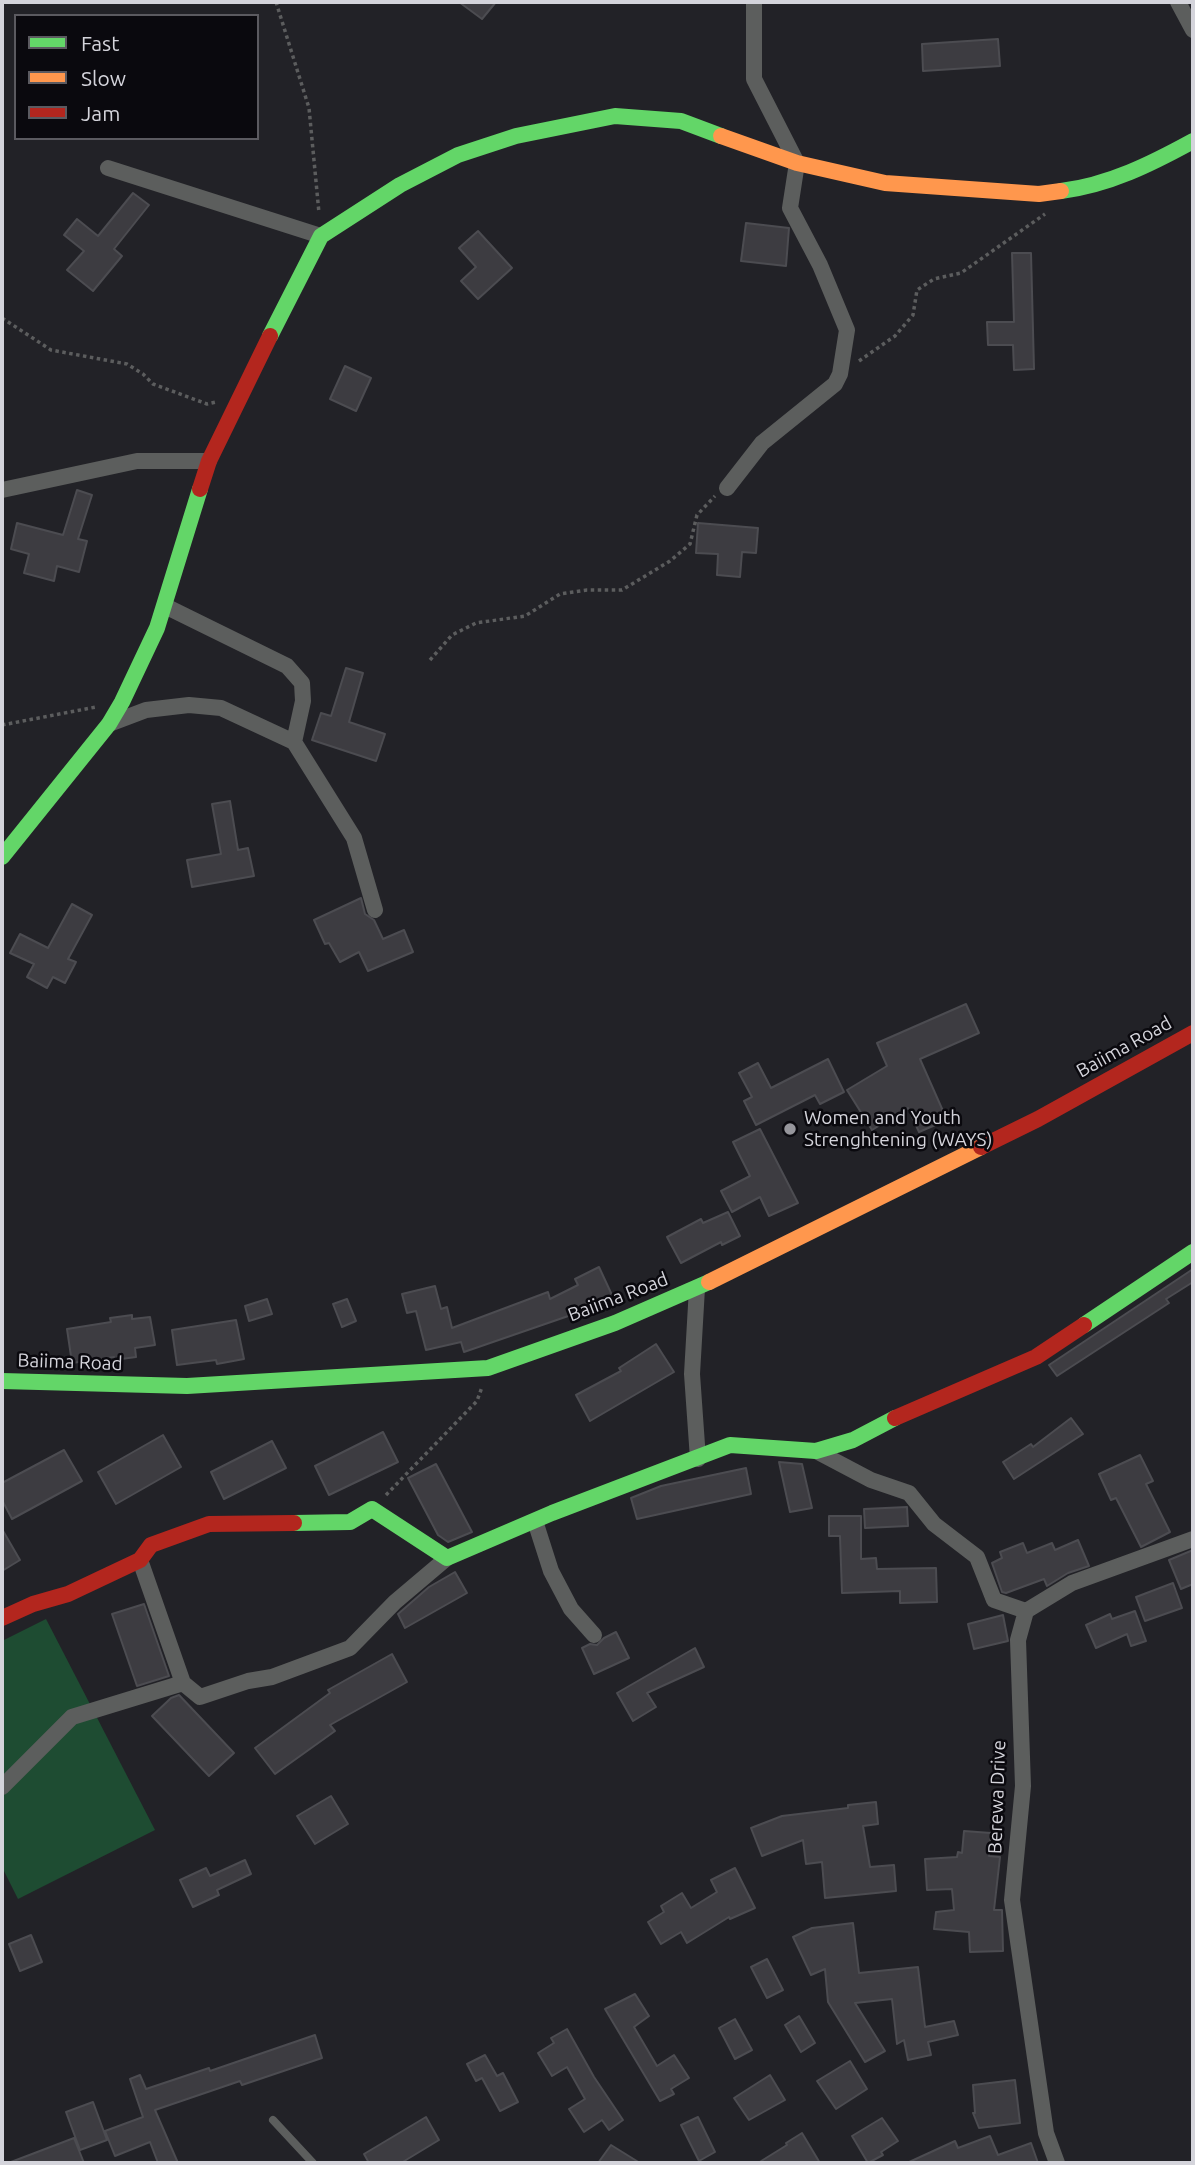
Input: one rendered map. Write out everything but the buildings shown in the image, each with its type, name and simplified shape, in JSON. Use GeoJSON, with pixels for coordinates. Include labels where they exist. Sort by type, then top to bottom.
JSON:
{"type":"FeatureCollection","features":[{"type":"Feature","properties":{"kind":"street"},"geometry":{"type":"LineString","coordinates":[[727,488],[762,443],[835,384],[841,374],[847,330],[820,265],[790,208],[797,163],[754,79],[754,2]]}},
{"type":"Feature","properties":{"kind":"street"},"geometry":{"type":"LineString","coordinates":[[1178,2],[1193,30]]}},
{"type":"Feature","properties":{"kind":"street"},"geometry":{"type":"LineString","coordinates":[[2,857],[109,724],[122,702],[158,628],[209,461],[238,398],[321,236],[400,185],[458,155],[516,136],[615,116],[681,121],[797,163],[886,183],[1039,194],[1086,188],[1145,167],[1193,141]]}},
{"type":"Feature","properties":{"kind":"street"},"geometry":{"type":"LineString","coordinates":[[108,168],[321,236]]}},
{"type":"Feature","properties":{"kind":"street"},"geometry":{"type":"LineString","coordinates":[[2,489],[137,461],[209,461]]}},
{"type":"Feature","properties":{"kind":"street"},"geometry":{"type":"LineString","coordinates":[[165,606],[287,666],[302,682],[303,701],[294,743]]}},
{"type":"Feature","properties":{"kind":"street"},"geometry":{"type":"LineString","coordinates":[[109,724],[146,710],[189,705],[221,708],[294,743],[354,838],[375,911]]}},
{"type":"Feature","properties":{"kind":"street","name":"Baiima Road"},"geometry":{"type":"LineString","coordinates":[[2,1381],[187,1386],[488,1368],[615,1323],[697,1288],[1038,1119],[1193,1033]]}},
{"type":"Feature","properties":{"kind":"street"},"geometry":{"type":"LineString","coordinates":[[140,1560],[183,1683],[200,1696],[248,1681],[272,1677],[350,1648],[395,1602],[447,1558],[730,1445],[816,1451],[853,1440],[1035,1357],[1193,1252]]}},
{"type":"Feature","properties":{"kind":"street"},"geometry":{"type":"LineString","coordinates":[[697,1288],[692,1374],[698,1460]]}},
{"type":"Feature","properties":{"kind":"street"},"geometry":{"type":"LineString","coordinates":[[816,1451],[871,1480],[909,1493],[934,1524],[961,1542],[977,1557],[994,1600],[1026,1611],[1072,1583],[1193,1539]]}},
{"type":"Feature","properties":{"kind":"street"},"geometry":{"type":"LineString","coordinates":[[2,1618],[33,1604],[68,1594],[140,1560],[151,1545],[209,1524],[350,1522],[372,1509],[447,1558]]}},
{"type":"Feature","properties":{"kind":"street"},"geometry":{"type":"LineString","coordinates":[[535,1521],[551,1571],[571,1609],[594,1634]]}},
{"type":"Feature","properties":{"kind":"street","name":"Berewa Drive"},"geometry":{"type":"LineString","coordinates":[[1026,1611],[1018,1640],[1023,1786],[1012,1900],[1046,2133],[1056,2163]]}},
{"type":"Feature","properties":{"kind":"street"},"geometry":{"type":"LineString","coordinates":[[2,1787],[72,1717],[183,1683]]}},
{"type":"Feature","properties":{"kind":"lane"},"geometry":{"type":"LineString","coordinates":[[273,2120],[313,2163]]}},
{"type":"Feature","properties":{"kind":"path"},"geometry":{"type":"LineString","coordinates":[[276,2],[309,108],[321,236]]}},
{"type":"Feature","properties":{"kind":"path"},"geometry":{"type":"LineString","coordinates":[[841,374],[895,336],[913,315],[917,290],[934,279],[961,272],[1053,209]]}},
{"type":"Feature","properties":{"kind":"path"},"geometry":{"type":"LineString","coordinates":[[2,318],[51,351],[127,364],[153,384],[207,404],[238,398]]}},
{"type":"Feature","properties":{"kind":"path"},"geometry":{"type":"LineString","coordinates":[[430,660],[452,635],[476,623],[525,616],[560,594],[587,590],[622,590],[670,561],[690,544],[697,516],[718,493],[727,488]]}},
{"type":"Feature","properties":{"kind":"path"},"geometry":{"type":"LineString","coordinates":[[2,725],[122,702]]}},
{"type":"Feature","properties":{"kind":"path"},"geometry":{"type":"LineString","coordinates":[[372,1509],[477,1401],[488,1368]]}},
{"type":"Feature","properties":{"kind":"green space"},"geometry":{"type":"Polygon","coordinates":[[[46,1619],[155,1830],[18,1899],[2,1867],[2,1641],[46,1619]]]}},
{"type":"Feature","properties":{"kind":"traffic: fast"},"geometry":{"type":"LineString","coordinates":[[270,336],[321,236],[400,185],[458,155],[516,136],[615,116],[681,121],[721,136]]}},
{"type":"Feature","properties":{"kind":"traffic: fast"},"geometry":{"type":"LineString","coordinates":[[1061,191],[1096,184],[1129,172],[1193,141]]}},
{"type":"Feature","properties":{"kind":"traffic: fast"},"geometry":{"type":"LineString","coordinates":[[2,857],[109,724],[122,702],[157,628],[200,489]]}},
{"type":"Feature","properties":{"kind":"traffic: fast"},"geometry":{"type":"LineString","coordinates":[[1084,1325],[1193,1252]]}},
{"type":"Feature","properties":{"kind":"traffic: fast"},"geometry":{"type":"LineString","coordinates":[[2,1381],[187,1386],[488,1368],[615,1323],[709,1282]]}},
{"type":"Feature","properties":{"kind":"traffic: fast"},"geometry":{"type":"LineString","coordinates":[[294,1523],[350,1522],[372,1509],[447,1558],[552,1513],[730,1445],[816,1451],[853,1440],[895,1418]]}},
{"type":"Feature","properties":{"kind":"traffic: slow"},"geometry":{"type":"LineString","coordinates":[[721,136],[797,163],[885,183],[1039,194],[1061,191]]}},
{"type":"Feature","properties":{"kind":"traffic: slow"},"geometry":{"type":"LineString","coordinates":[[709,1282],[981,1147]]}},
{"type":"Feature","properties":{"kind":"traffic: jam"},"geometry":{"type":"LineString","coordinates":[[200,489],[209,461],[270,336]]}},
{"type":"Feature","properties":{"kind":"traffic: jam"},"geometry":{"type":"LineString","coordinates":[[981,1147],[1038,1119],[1193,1033]]}},
{"type":"Feature","properties":{"kind":"traffic: jam"},"geometry":{"type":"LineString","coordinates":[[895,1418],[1036,1357],[1084,1325]]}},
{"type":"Feature","properties":{"kind":"traffic: jam"},"geometry":{"type":"LineString","coordinates":[[2,1618],[33,1604],[68,1594],[140,1560],[151,1545],[209,1524],[294,1523]]}},
{"type":"Feature","properties":{"kind":"place","name":"Women and Youth Strenghtening (WAYS)"},"geometry":{"type":"Point","coordinates":[790,1129]}}]}
